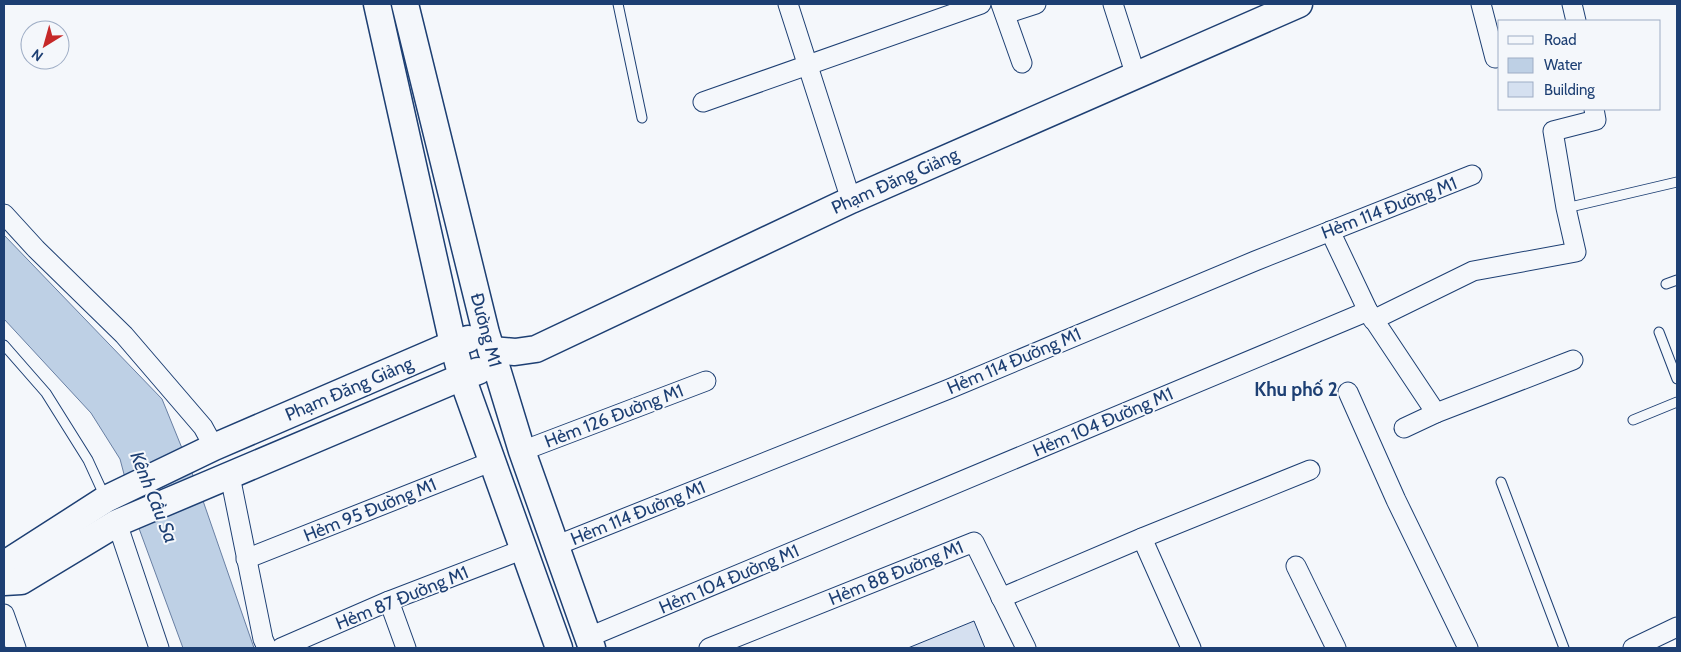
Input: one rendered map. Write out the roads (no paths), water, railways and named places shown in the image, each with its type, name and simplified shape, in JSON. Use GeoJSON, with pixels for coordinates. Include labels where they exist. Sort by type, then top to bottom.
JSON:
{"type":"FeatureCollection","features":[{"type":"Feature","properties":{"kind":"street","name":"Đường M1"},"geometry":{"type":"LineString","coordinates":[[377,4],[462,377],[559,648]]}},
{"type":"Feature","properties":{"kind":"street","name":"Đường M1"},"geometry":{"type":"LineString","coordinates":[[405,4],[491,350],[522,451],[591,643]]}},
{"type":"Feature","properties":{"kind":"street"},"geometry":{"type":"LineString","coordinates":[[788,4],[851,200]]}},
{"type":"Feature","properties":{"kind":"street"},"geometry":{"type":"LineString","coordinates":[[703,102],[981,4]]}},
{"type":"Feature","properties":{"kind":"street"},"geometry":{"type":"LineString","coordinates":[[1022,63],[1003,9],[1036,4]]}},
{"type":"Feature","properties":{"kind":"street"},"geometry":{"type":"LineString","coordinates":[[1113,4],[1136,76]]}},
{"type":"Feature","properties":{"kind":"street","name":"Phạm Đăng Giảng"},"geometry":{"type":"LineString","coordinates":[[4,568],[8,562],[106,499],[214,448],[453,344],[516,352],[536,349],[851,200],[1300,4]]}},
{"type":"Feature","properties":{"kind":"street"},"geometry":{"type":"LineString","coordinates":[[1481,4],[1495,58]]}},
{"type":"Feature","properties":{"kind":"street"},"geometry":{"type":"LineString","coordinates":[[1566,208],[1554,131],[1596,120],[1594,110]]}},
{"type":"Feature","properties":{"kind":"street","name":"Hẻm 114 Đường M1"},"geometry":{"type":"LineString","coordinates":[[555,546],[1472,175]]}},
{"type":"Feature","properties":{"kind":"street","name":"Hẻm 104 Đường M1"},"geometry":{"type":"LineString","coordinates":[[591,643],[1473,271],[1576,252],[1566,208]]}},
{"type":"Feature","properties":{"kind":"street"},"geometry":{"type":"LineString","coordinates":[[4,214],[36,249],[124,335],[203,427],[214,448]]}},
{"type":"Feature","properties":{"kind":"street"},"geometry":{"type":"LineString","coordinates":[[1330,231],[1371,315],[1436,413]]}},
{"type":"Feature","properties":{"kind":"street","name":"Phạm Đăng Giảng"},"geometry":{"type":"LineString","coordinates":[[4,582],[21,582],[117,523],[462,377],[491,350]]}},
{"type":"Feature","properties":{"kind":"street"},"geometry":{"type":"LineString","coordinates":[[1404,428],[1436,413],[1573,360]]}},
{"type":"Feature","properties":{"kind":"street","name":"Hẻm 126 Đường M1"},"geometry":{"type":"LineString","coordinates":[[522,451],[706,381]]}},
{"type":"Feature","properties":{"kind":"street"},"geometry":{"type":"LineString","coordinates":[[1348,392],[1396,500],[1468,648]]}},
{"type":"Feature","properties":{"kind":"street","name":"Hẻm 95 Đường M1"},"geometry":{"type":"LineString","coordinates":[[246,559],[493,461]]}},
{"type":"Feature","properties":{"kind":"street"},"geometry":{"type":"LineString","coordinates":[[1001,598],[1310,470]]}},
{"type":"Feature","properties":{"kind":"street"},"geometry":{"type":"LineString","coordinates":[[230,476],[263,639],[267,648]]}},
{"type":"Feature","properties":{"kind":"street"},"geometry":{"type":"LineString","coordinates":[[117,523],[159,648]]}},
{"type":"Feature","properties":{"kind":"street"},"geometry":{"type":"LineString","coordinates":[[1142,538],[1191,648]]}},
{"type":"Feature","properties":{"kind":"street","name":"Hẻm 88 Đường M1"},"geometry":{"type":"LineString","coordinates":[[708,648],[974,542],[1026,648]]}},
{"type":"Feature","properties":{"kind":"street","name":"Hẻm 87 Đường M1"},"geometry":{"type":"LineString","coordinates":[[281,648],[389,602],[524,549]]}},
{"type":"Feature","properties":{"kind":"street"},"geometry":{"type":"LineString","coordinates":[[1296,566],[1336,648]]}},
{"type":"Feature","properties":{"kind":"street"},"geometry":{"type":"LineString","coordinates":[[389,602],[406,648]]}},
{"type":"Feature","properties":{"kind":"street"},"geometry":{"type":"LineString","coordinates":[[4,614],[16,648]]}},
{"type":"Feature","properties":{"kind":"street"},"geometry":{"type":"LineString","coordinates":[[1633,648],[1677,627]]}},
{"type":"Feature","properties":{"kind":"lane"},"geometry":{"type":"LineString","coordinates":[[618,4],[642,118]]}},
{"type":"Feature","properties":{"kind":"lane"},"geometry":{"type":"LineString","coordinates":[[1566,208],[1677,182]]}},
{"type":"Feature","properties":{"kind":"lane"},"geometry":{"type":"LineString","coordinates":[[1666,284],[1677,280]]}},
{"type":"Feature","properties":{"kind":"lane"},"geometry":{"type":"LineString","coordinates":[[1659,332],[1677,379]]}},
{"type":"Feature","properties":{"kind":"lane"},"geometry":{"type":"LineString","coordinates":[[4,345],[46,393],[88,460],[106,499]]}},
{"type":"Feature","properties":{"kind":"lane"},"geometry":{"type":"LineString","coordinates":[[1633,420],[1677,402]]}},
{"type":"Feature","properties":{"kind":"lane"},"geometry":{"type":"LineString","coordinates":[[1501,482],[1564,648]]}},
{"type":"Feature","properties":{"kind":"water","name":"Kênh Cầu Sa"},"geometry":{"type":"Polygon","coordinates":[[[4,235],[162,399],[201,495],[254,648],[183,648],[137,523],[120,459],[91,413],[4,319],[4,235]]]}},
{"type":"Feature","properties":{"kind":"district","name":"Khu phố 2"},"geometry":{"type":"Point","coordinates":[1296,389]}}]}
